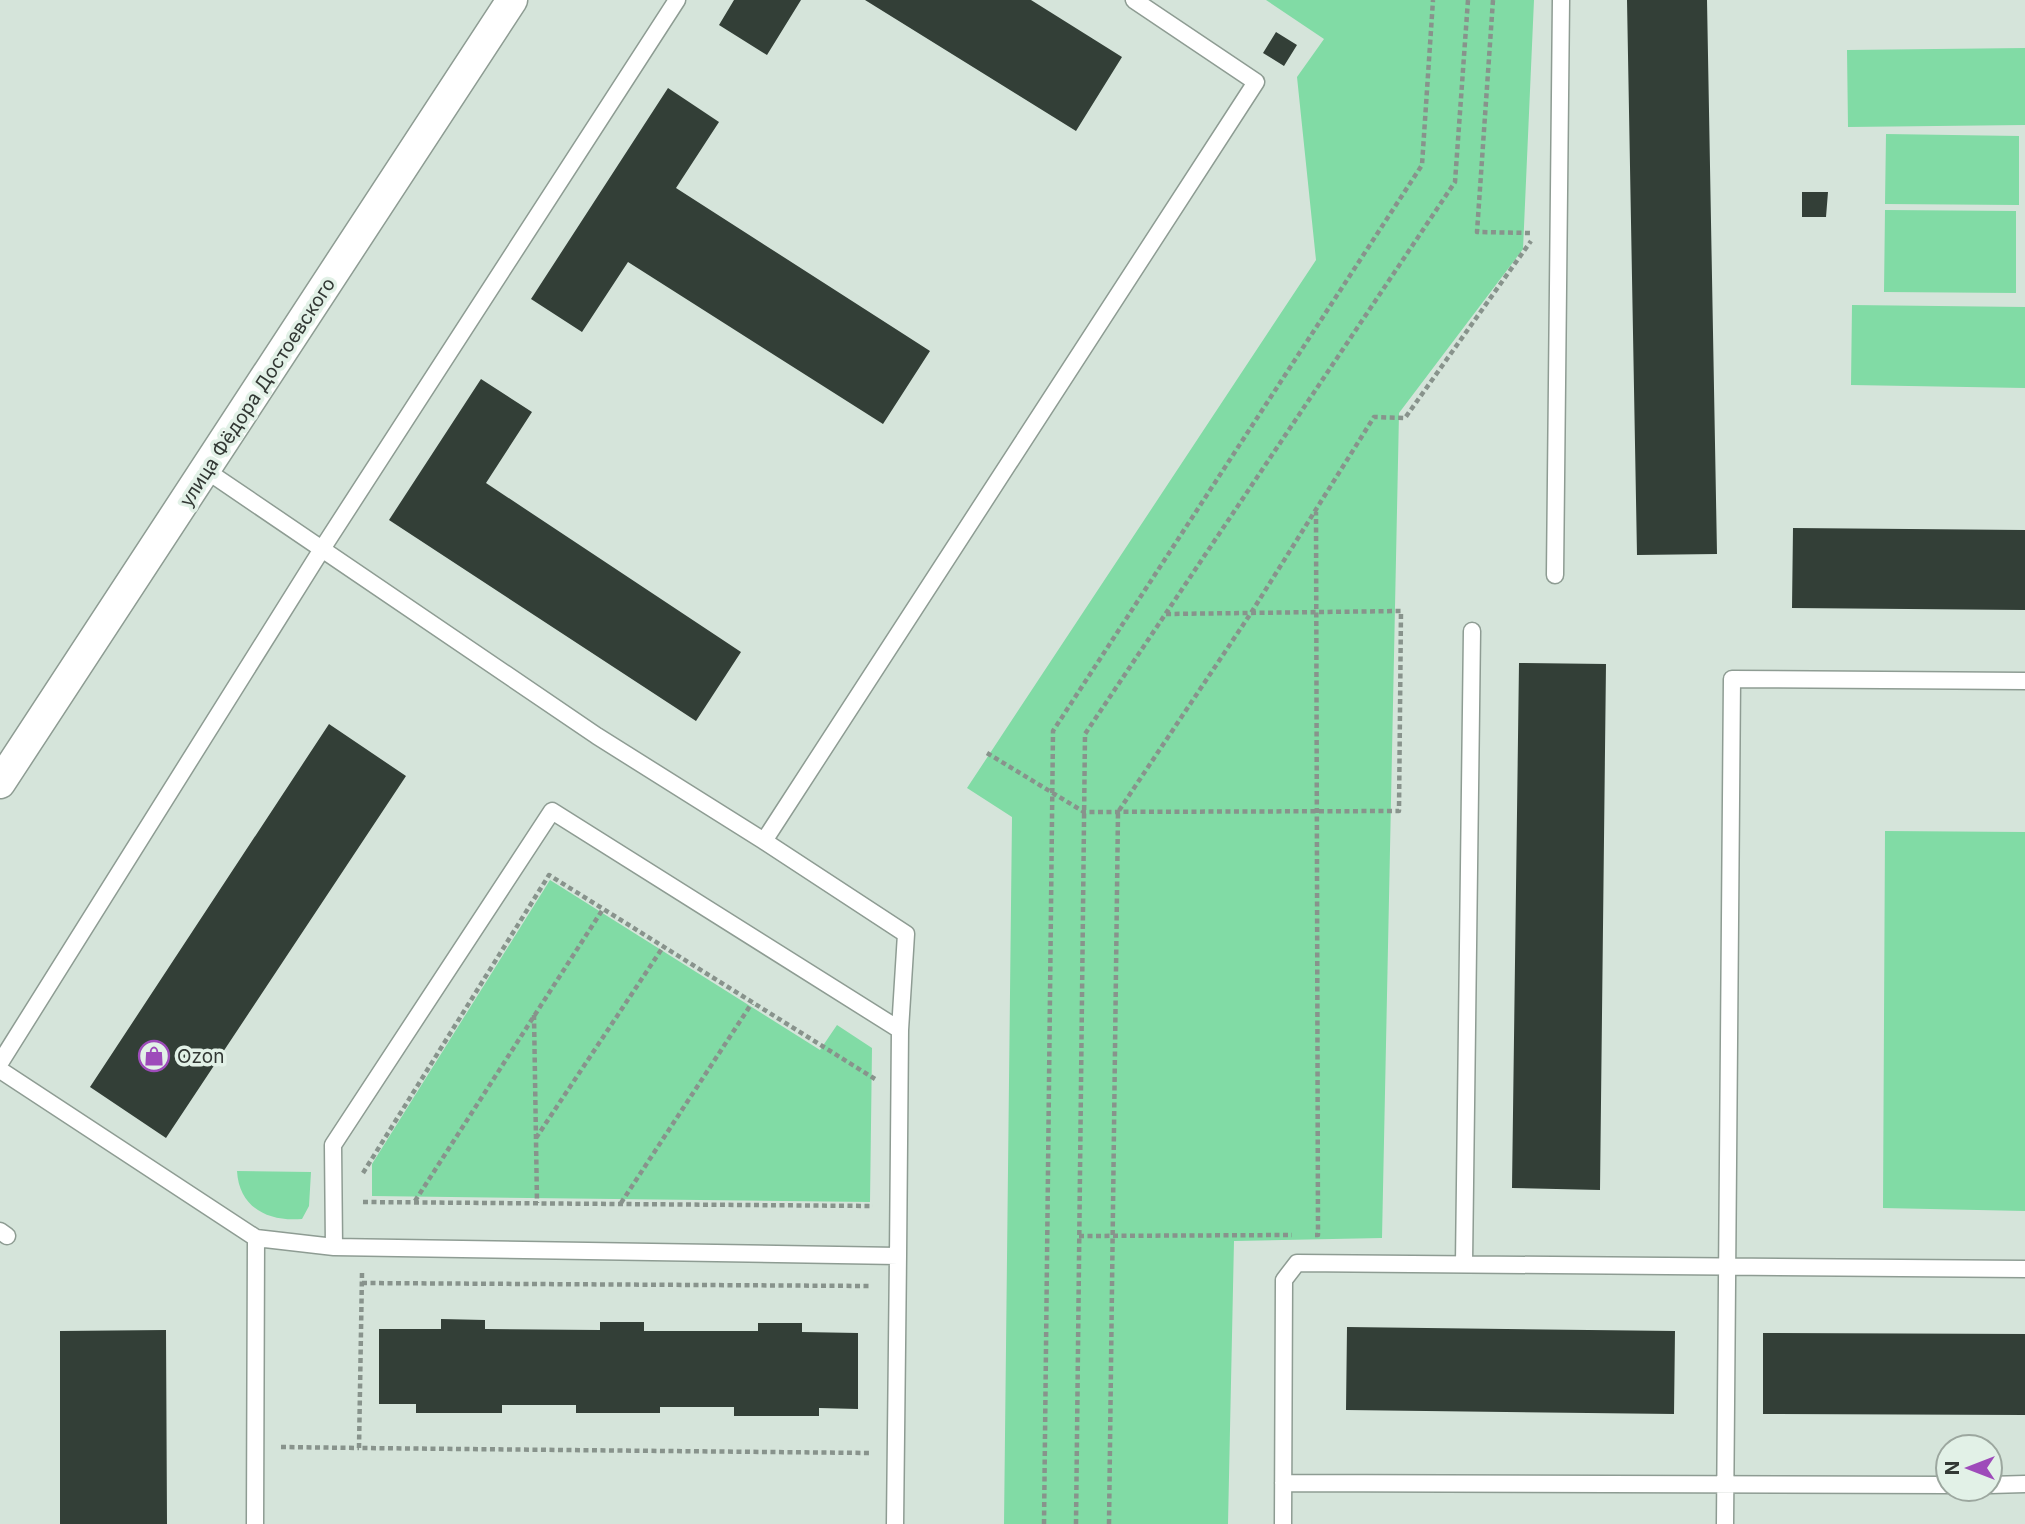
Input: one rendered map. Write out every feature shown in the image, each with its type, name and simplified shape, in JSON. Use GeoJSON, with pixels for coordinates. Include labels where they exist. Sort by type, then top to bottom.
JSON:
{"type":"FeatureCollection","features":[{"type":"Feature","properties":{"kind":"street","name":"улица Фёдора Достоевского"},"geometry":{"type":"LineString","coordinates":[[0,783],[207,471],[512,0]]}},
{"type":"Feature","properties":{"kind":"lane"},"geometry":{"type":"LineString","coordinates":[[0,1063],[323,549],[677,0]]}},
{"type":"Feature","properties":{"kind":"lane"},"geometry":{"type":"LineString","coordinates":[[764,841],[1256,82],[1134,0]]}},
{"type":"Feature","properties":{"kind":"lane"},"geometry":{"type":"LineString","coordinates":[[1555,575],[1561,0]]}},
{"type":"Feature","properties":{"kind":"lane"},"geometry":{"type":"LineString","coordinates":[[207,471],[597,736],[906,934],[900,1030],[895,1524]]}},
{"type":"Feature","properties":{"kind":"lane"},"geometry":{"type":"LineString","coordinates":[[1464,1263],[1472,631]]}},
{"type":"Feature","properties":{"kind":"lane"},"geometry":{"type":"LineString","coordinates":[[1725,1524],[1732,679],[2025,681]]}},
{"type":"Feature","properties":{"kind":"lane"},"geometry":{"type":"LineString","coordinates":[[334,1247],[333,1145],[552,811],[900,1030]]}},
{"type":"Feature","properties":{"kind":"lane"},"geometry":{"type":"LineString","coordinates":[[0,1070],[256,1238],[334,1247],[898,1256]]}},
{"type":"Feature","properties":{"kind":"lane"},"geometry":{"type":"LineString","coordinates":[[255,1524],[256,1238]]}},
{"type":"Feature","properties":{"kind":"lane"},"geometry":{"type":"LineString","coordinates":[[1283,1524],[1284,1280],[1297,1263],[2025,1269]]}},
{"type":"Feature","properties":{"kind":"lane"},"geometry":{"type":"LineString","coordinates":[[1283,1483],[1934,1485]]}},
{"type":"Feature","properties":{"kind":"lane"},"geometry":{"type":"LineString","coordinates":[[2004,1485],[2025,1484]]}},
{"type":"Feature","properties":{"kind":"path"},"geometry":{"type":"LineString","coordinates":[[1044,1524],[1054,731],[1422,165],[1433,0]]}},
{"type":"Feature","properties":{"kind":"path"},"geometry":{"type":"LineString","coordinates":[[1076,1524],[1085,734],[1455,182],[1468,0]]}},
{"type":"Feature","properties":{"kind":"path"},"geometry":{"type":"LineString","coordinates":[[1109,1524],[1118,812],[1251,613],[1374,417],[1405,418],[1531,241],[1530,231],[1477,232],[1493,0]]}},
{"type":"Feature","properties":{"kind":"path"},"geometry":{"type":"LineString","coordinates":[[1079,1236],[1318,1235],[1316,511]]}},
{"type":"Feature","properties":{"kind":"path"},"geometry":{"type":"LineString","coordinates":[[987,753],[1084,812],[1399,811],[1401,611],[1166,614]]}},
{"type":"Feature","properties":{"kind":"path"},"geometry":{"type":"LineString","coordinates":[[363,1180],[363,1169],[548,875],[877,1080]]}},
{"type":"Feature","properties":{"kind":"path"},"geometry":{"type":"LineString","coordinates":[[415,1202],[603,909]]}},
{"type":"Feature","properties":{"kind":"path"},"geometry":{"type":"LineString","coordinates":[[536,1138],[663,947]]}},
{"type":"Feature","properties":{"kind":"path"},"geometry":{"type":"LineString","coordinates":[[621,1204],[752,1003]]}},
{"type":"Feature","properties":{"kind":"path"},"geometry":{"type":"LineString","coordinates":[[534,1015],[537,1203]]}},
{"type":"Feature","properties":{"kind":"path"},"geometry":{"type":"LineString","coordinates":[[363,1191],[359,1448],[875,1453]]}},
{"type":"Feature","properties":{"kind":"path"},"geometry":{"type":"LineString","coordinates":[[363,1202],[876,1206],[876,1194]]}},
{"type":"Feature","properties":{"kind":"path"},"geometry":{"type":"LineString","coordinates":[[362,1283],[874,1286],[874,1300]]}},
{"type":"Feature","properties":{"kind":"green space"},"geometry":{"type":"Polygon","coordinates":[[[1266,0],[1534,0],[1523,249],[1399,413],[1382,1238],[1234,1241],[1228,1524],[1004,1524],[1012,817],[967,788],[1316,260],[1297,77],[1324,39],[1266,0]]]}},
{"type":"Feature","properties":{"kind":"green space"},"geometry":{"type":"Polygon","coordinates":[[[2025,48],[2025,125],[1848,127],[1847,50],[2025,48]]]}},
{"type":"Feature","properties":{"kind":"green space"},"geometry":{"type":"Polygon","coordinates":[[[1886,134],[2019,136],[2019,205],[1885,204],[1886,134]]]}},
{"type":"Feature","properties":{"kind":"green space"},"geometry":{"type":"Polygon","coordinates":[[[1885,210],[2016,211],[2016,293],[1884,292],[1885,210]]]}},
{"type":"Feature","properties":{"kind":"green space"},"geometry":{"type":"Polygon","coordinates":[[[1852,305],[2025,307],[2025,388],[1851,385],[1852,305]]]}},
{"type":"Feature","properties":{"kind":"green space"},"geometry":{"type":"Polygon","coordinates":[[[1885,831],[2025,832],[2025,1211],[1883,1208],[1885,831]]]}},
{"type":"Feature","properties":{"kind":"green space"},"geometry":{"type":"Polygon","coordinates":[[[550,880],[820,1050],[837,1025],[872,1048],[870,1202],[372,1196],[372,1164],[550,880]]]}},
{"type":"Feature","properties":{"kind":"green space"},"geometry":{"type":"Polygon","coordinates":[[[237,1171],[311,1172],[309,1206],[302,1219],[277,1218],[257,1210],[243,1194],[237,1171]]]}},
{"type":"Feature","properties":{"kind":"building"},"geometry":{"type":"Polygon","coordinates":[[[734,0],[801,0],[767,55],[719,25],[734,0]]]}},
{"type":"Feature","properties":{"kind":"building"},"geometry":{"type":"Polygon","coordinates":[[[865,0],[1031,0],[1122,57],[1076,131],[865,0]]]}},
{"type":"Feature","properties":{"kind":"building"},"geometry":{"type":"Polygon","coordinates":[[[1627,0],[1707,0],[1717,554],[1637,555],[1627,0]]]}},
{"type":"Feature","properties":{"kind":"building"},"geometry":{"type":"Polygon","coordinates":[[[1276,32],[1297,45],[1284,66],[1263,53],[1276,32]]]}},
{"type":"Feature","properties":{"kind":"building"},"geometry":{"type":"Polygon","coordinates":[[[668,88],[719,122],[676,188],[930,351],[883,424],[628,262],[582,332],[531,299],[668,88]]]}},
{"type":"Feature","properties":{"kind":"building"},"geometry":{"type":"Polygon","coordinates":[[[1802,192],[1828,192],[1826,217],[1802,217],[1802,192]]]}},
{"type":"Feature","properties":{"kind":"building"},"geometry":{"type":"Polygon","coordinates":[[[481,379],[532,412],[486,483],[741,652],[696,721],[389,520],[481,379]]]}},
{"type":"Feature","properties":{"kind":"building"},"geometry":{"type":"Polygon","coordinates":[[[1793,528],[2025,530],[2025,610],[1792,608],[1793,528]]]}},
{"type":"Feature","properties":{"kind":"building"},"geometry":{"type":"Polygon","coordinates":[[[1519,663],[1606,664],[1600,1190],[1512,1188],[1519,663]]]}},
{"type":"Feature","properties":{"kind":"building"},"geometry":{"type":"Polygon","coordinates":[[[329,724],[406,776],[166,1138],[90,1087],[329,724]]]}},
{"type":"Feature","properties":{"kind":"building"},"geometry":{"type":"Polygon","coordinates":[[[441,1319],[485,1320],[485,1329],[600,1330],[600,1322],[644,1322],[644,1331],[758,1331],[758,1323],[802,1323],[802,1332],[858,1333],[858,1409],[819,1408],[819,1416],[734,1416],[734,1407],[660,1407],[660,1413],[576,1413],[576,1405],[502,1405],[502,1413],[416,1413],[416,1404],[379,1404],[379,1329],[441,1329],[441,1319]]]}},
{"type":"Feature","properties":{"kind":"building"},"geometry":{"type":"Polygon","coordinates":[[[1347,1327],[1675,1331],[1674,1414],[1346,1410],[1347,1327]]]}},
{"type":"Feature","properties":{"kind":"building"},"geometry":{"type":"Polygon","coordinates":[[[166,1330],[167,1524],[60,1524],[60,1331],[166,1330]]]}},
{"type":"Feature","properties":{"kind":"building"},"geometry":{"type":"Polygon","coordinates":[[[1763,1333],[2025,1334],[2025,1415],[1763,1414],[1763,1333]]]}},
{"type":"Feature","properties":{"kind":"place","name":"Ozon"},"geometry":{"type":"Point","coordinates":[154,1056]}}]}
